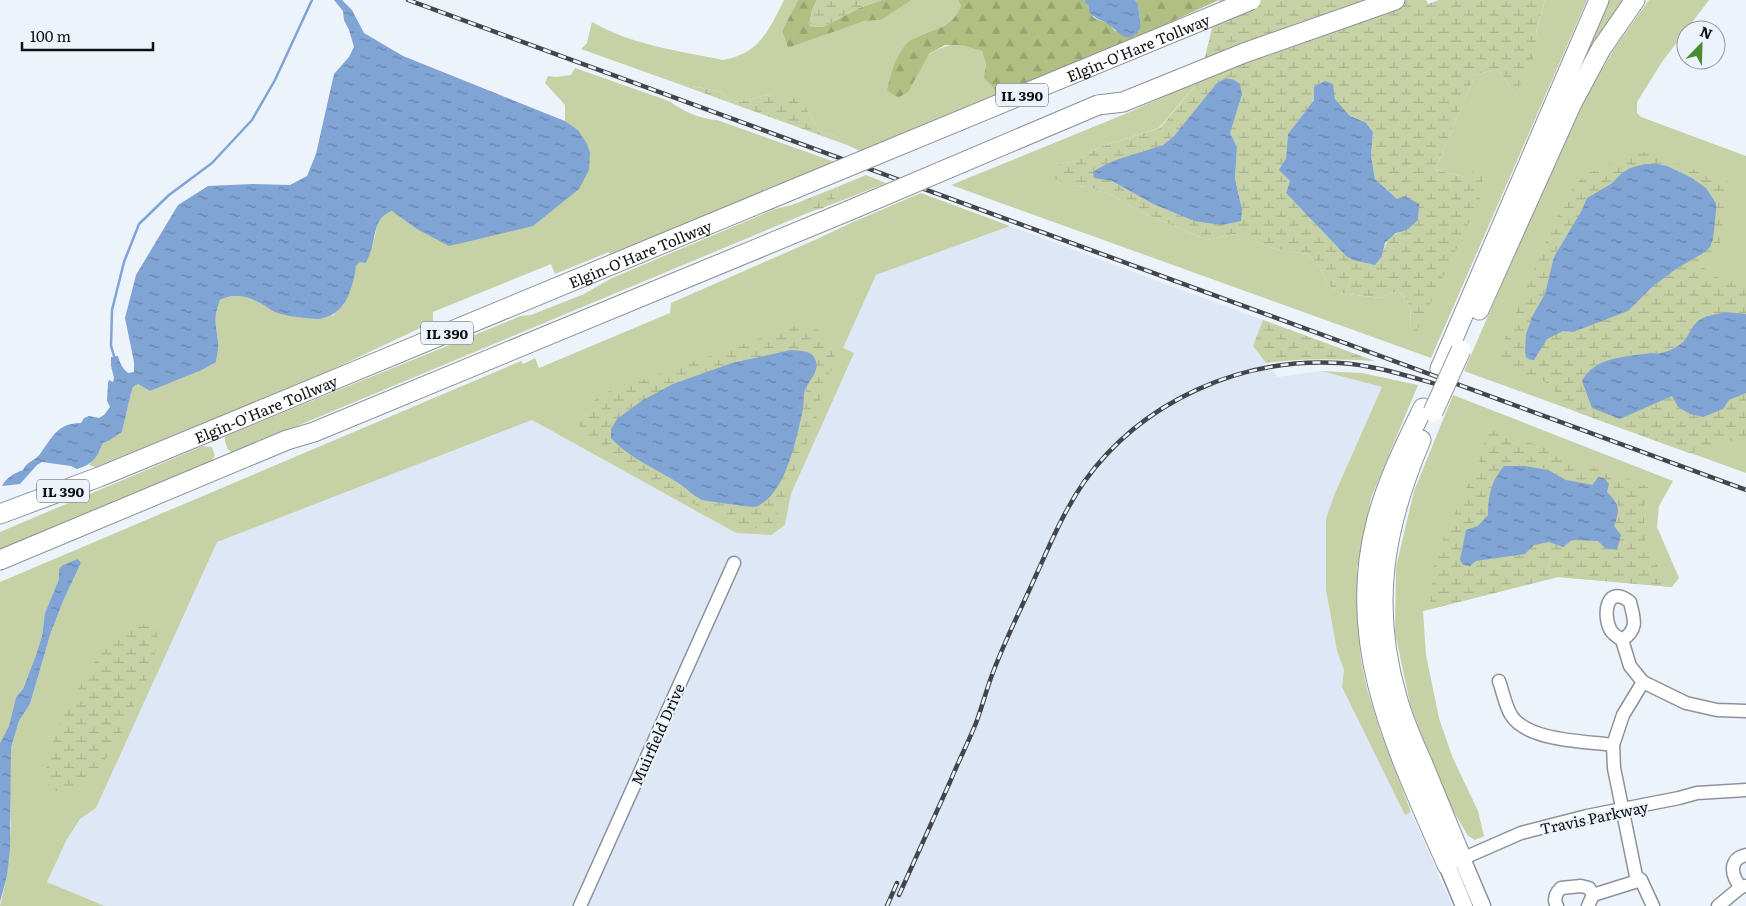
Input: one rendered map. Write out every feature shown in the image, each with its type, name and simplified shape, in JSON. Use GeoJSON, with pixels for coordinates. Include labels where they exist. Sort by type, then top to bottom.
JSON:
{"type":"FeatureCollection","features":[{"type":"Feature","properties":{"kind":"highway","name":"Elgin-O'Hare Tollway"},"geometry":{"type":"LineString","coordinates":[[0,514],[204,434],[1251,0]]}},
{"type":"Feature","properties":{"kind":"highway","name":"IL 390"},"geometry":{"type":"LineString","coordinates":[[314,432],[1240,46],[1355,0]]}},
{"type":"Feature","properties":{"kind":"highway"},"geometry":{"type":"LineString","coordinates":[[1098,105],[1123,102],[1244,53],[1395,0]]}},
{"type":"Feature","properties":{"kind":"highway"},"geometry":{"type":"LineString","coordinates":[[1456,348],[1599,0]]}},
{"type":"Feature","properties":{"kind":"highway"},"geometry":{"type":"LineString","coordinates":[[1454,862],[1384,710],[1374,675],[1367,626],[1368,578],[1375,525],[1391,478],[1428,410],[1572,103],[1601,49],[1635,0]]}},
{"type":"Feature","properties":{"kind":"highway"},"geometry":{"type":"LineString","coordinates":[[0,560],[278,444],[314,432]]}},
{"type":"Feature","properties":{"kind":"highway"},"geometry":{"type":"LineString","coordinates":[[0,573],[290,447],[314,432]]}},
{"type":"Feature","properties":{"kind":"main road"},"geometry":{"type":"LineString","coordinates":[[1454,862],[1464,906]]}},
{"type":"Feature","properties":{"kind":"main road"},"geometry":{"type":"LineString","coordinates":[[1454,862],[1482,906]]}},
{"type":"Feature","properties":{"kind":"street","name":"Muirfield Drive"},"geometry":{"type":"LineString","coordinates":[[580,906],[734,563]]}},
{"type":"Feature","properties":{"kind":"street"},"geometry":{"type":"LineString","coordinates":[[1622,640],[1630,666],[1644,682],[1686,702],[1717,710],[1746,710]]}},
{"type":"Feature","properties":{"kind":"street"},"geometry":{"type":"LineString","coordinates":[[1499,681],[1510,714],[1520,726],[1546,736],[1613,745]]}},
{"type":"Feature","properties":{"kind":"street"},"geometry":{"type":"LineString","coordinates":[[1644,682],[1623,714],[1613,745],[1614,768],[1636,876],[1640,880],[1653,906]]}},
{"type":"Feature","properties":{"kind":"street","name":"Travis Parkway"},"geometry":{"type":"LineString","coordinates":[[1454,862],[1521,833],[1587,816],[1697,793],[1746,790]]}},
{"type":"Feature","properties":{"kind":"street"},"geometry":{"type":"LineString","coordinates":[[1718,906],[1743,887],[1734,880],[1733,868],[1734,862],[1739,857],[1746,855]]}},
{"type":"Feature","properties":{"kind":"street"},"geometry":{"type":"LineString","coordinates":[[1557,906],[1555,896],[1561,888],[1581,886],[1589,888],[1590,901],[1640,880]]}},
{"type":"Feature","properties":{"kind":"shaded area"},"geometry":{"type":"Polygon","coordinates":[[[1010,226],[1263,320],[1253,346],[1278,377],[1321,371],[1382,387],[1335,493],[1326,590],[1337,651],[1344,670],[1342,687],[1405,814],[1411,812],[1452,906],[105,906],[47,882],[67,839],[80,819],[96,808],[216,542],[532,420],[736,533],[785,525],[791,494],[853,353],[842,348],[876,275],[1010,226]]]}},
{"type":"Feature","properties":{"kind":"green space"},"geometry":{"type":"Polygon","coordinates":[[[784,0],[798,0],[782,31],[788,48],[865,21],[881,20],[912,0],[958,0],[961,6],[949,23],[911,40],[900,51],[894,64],[887,90],[912,67],[932,53],[953,45],[963,45],[982,51],[986,64],[985,78],[997,95],[860,151],[847,145],[839,138],[818,130],[806,107],[770,94],[740,102],[727,100],[722,92],[676,83],[581,49],[587,43],[592,22],[639,42],[723,60],[735,57],[754,46],[768,31],[784,0]]]}},
{"type":"Feature","properties":{"kind":"green space"},"geometry":{"type":"Polygon","coordinates":[[[798,0],[817,0],[812,10],[809,26],[823,27],[859,8],[882,0],[912,0],[881,20],[865,21],[788,48],[782,31],[798,0]]]}},
{"type":"Feature","properties":{"kind":"green space"},"geometry":{"type":"Polygon","coordinates":[[[817,0],[882,0],[859,8],[823,27],[809,26],[812,10],[817,0]]]}},
{"type":"Feature","properties":{"kind":"green space"},"geometry":{"type":"Polygon","coordinates":[[[958,0],[1085,0],[1084,2],[1089,6],[1093,17],[1110,25],[1115,31],[1141,27],[1138,4],[1135,0],[1219,0],[997,95],[984,78],[986,64],[982,51],[962,45],[945,45],[929,54],[908,92],[898,98],[887,90],[900,51],[910,40],[949,23],[961,6],[958,0]]]}},
{"type":"Feature","properties":{"kind":"green space"},"geometry":{"type":"Polygon","coordinates":[[[1219,0],[1426,0],[1428,4],[1439,0],[1545,0],[1536,33],[1542,40],[1516,95],[1498,69],[1475,75],[1435,170],[1465,177],[1477,170],[1484,173],[1479,202],[1415,335],[1411,330],[1410,307],[1403,294],[1392,292],[1381,298],[1339,293],[1326,283],[1320,266],[1307,254],[1275,249],[1234,234],[1207,240],[1139,211],[1114,196],[1088,187],[1071,186],[1055,179],[1050,171],[1059,164],[1077,161],[1100,147],[1160,128],[1199,81],[1219,0]],[[1332,84],[1314,100],[1288,134],[1286,158],[1280,170],[1290,181],[1286,193],[1346,256],[1382,256],[1390,238],[1397,233],[1407,230],[1397,199],[1375,179],[1371,155],[1373,132],[1365,122],[1350,116],[1335,99],[1332,84]],[[1242,96],[1194,112],[1174,136],[1163,145],[1135,154],[1112,181],[1153,204],[1194,221],[1242,209],[1235,179],[1237,147],[1229,134],[1242,96]]]}},
{"type":"Feature","properties":{"kind":"green space"},"geometry":{"type":"Polygon","coordinates":[[[1545,0],[1587,0],[1431,358],[951,185],[1125,114],[1199,81],[1159,128],[1100,147],[1077,161],[1059,164],[1071,186],[1088,187],[1114,196],[1139,211],[1207,240],[1234,234],[1275,249],[1307,254],[1320,266],[1326,283],[1339,293],[1381,298],[1392,292],[1403,294],[1410,307],[1411,330],[1477,171],[1465,177],[1435,170],[1475,75],[1498,69],[1516,95],[1545,0]]]}},
{"type":"Feature","properties":{"kind":"green space"},"geometry":{"type":"Polygon","coordinates":[[[1606,0],[1626,0],[1560,111],[1606,0]]]}},
{"type":"Feature","properties":{"kind":"green space"},"geometry":{"type":"Polygon","coordinates":[[[1649,0],[1709,0],[1694,20],[1676,20],[1676,44],[1637,102],[1637,113],[1641,117],[1746,156],[1746,473],[1464,371],[1578,110],[1614,49],[1649,0]]]}},
{"type":"Feature","properties":{"kind":"green space"},"geometry":{"type":"Polygon","coordinates":[[[575,68],[669,101],[698,116],[717,120],[835,162],[610,255],[609,252],[555,274],[551,264],[433,312],[433,322],[331,371],[95,467],[89,465],[100,451],[103,443],[122,432],[133,387],[138,384],[150,391],[202,370],[216,362],[218,344],[216,316],[220,300],[235,296],[250,298],[277,312],[298,317],[320,318],[334,315],[356,266],[372,249],[378,222],[384,214],[392,211],[400,216],[578,130],[565,121],[565,105],[545,83],[548,76],[571,75],[575,68]]]}},
{"type":"Feature","properties":{"kind":"green space"},"geometry":{"type":"Polygon","coordinates":[[[676,83],[722,92],[727,100],[740,102],[770,94],[796,99],[806,107],[818,130],[839,138],[847,145],[676,83]]]}},
{"type":"Feature","properties":{"kind":"green space"},"geometry":{"type":"Polygon","coordinates":[[[1630,147],[1729,182],[1719,250],[1701,264],[1710,275],[1746,286],[1746,314],[1727,313],[1699,321],[1693,326],[1684,342],[1679,345],[1644,355],[1632,354],[1582,381],[1582,385],[1592,408],[1620,419],[1672,396],[1678,407],[1723,409],[1729,400],[1746,393],[1746,443],[1724,441],[1715,443],[1705,451],[1689,453],[1579,413],[1563,401],[1551,385],[1543,381],[1531,380],[1521,373],[1495,363],[1554,222],[1575,184],[1591,172],[1624,158],[1630,147]],[[1667,166],[1621,173],[1611,184],[1587,198],[1554,257],[1545,294],[1530,323],[1525,339],[1525,345],[1537,358],[1542,345],[1554,334],[1563,331],[1573,332],[1628,311],[1652,287],[1676,269],[1695,258],[1700,183],[1667,166]]]}},
{"type":"Feature","properties":{"kind":"green space"},"geometry":{"type":"Polygon","coordinates":[[[866,175],[886,183],[828,206],[837,195],[837,187],[866,175]]]}},
{"type":"Feature","properties":{"kind":"green space"},"geometry":{"type":"Polygon","coordinates":[[[837,187],[834,200],[818,210],[792,205],[837,187]]]}},
{"type":"Feature","properties":{"kind":"green space"},"geometry":{"type":"Polygon","coordinates":[[[921,193],[1010,226],[876,275],[843,348],[854,353],[791,494],[785,525],[771,535],[736,533],[532,420],[217,542],[96,808],[80,819],[67,839],[47,882],[105,906],[0,906],[7,876],[11,825],[11,748],[19,721],[30,704],[51,632],[81,563],[78,559],[59,569],[59,579],[45,613],[42,636],[36,655],[23,689],[16,697],[9,726],[0,743],[0,582],[521,361],[523,364],[535,358],[539,368],[670,313],[671,303],[921,193]]]}},
{"type":"Feature","properties":{"kind":"green space"},"geometry":{"type":"Polygon","coordinates":[[[792,205],[815,210],[237,451],[232,452],[228,450],[225,437],[230,434],[521,316],[531,315],[584,294],[612,278],[775,209],[792,205]]]}},
{"type":"Feature","properties":{"kind":"green space"},"geometry":{"type":"Polygon","coordinates":[[[1263,320],[1375,361],[1320,359],[1266,363],[1253,346],[1263,320]]]}},
{"type":"Feature","properties":{"kind":"green space"},"geometry":{"type":"Polygon","coordinates":[[[798,325],[812,326],[824,335],[832,348],[835,358],[833,368],[822,384],[818,414],[776,519],[768,527],[749,528],[734,525],[659,485],[626,465],[609,450],[587,439],[580,428],[580,417],[591,403],[605,393],[798,325]],[[791,350],[673,384],[643,400],[617,419],[670,475],[694,495],[710,502],[749,507],[755,506],[768,499],[780,484],[789,463],[802,414],[812,354],[791,350]]]}},
{"type":"Feature","properties":{"kind":"green space"},"geometry":{"type":"Polygon","coordinates":[[[1321,371],[1362,373],[1418,385],[1371,498],[1357,569],[1357,616],[1361,660],[1367,689],[1380,731],[1411,812],[1405,815],[1342,687],[1344,670],[1337,651],[1326,590],[1326,519],[1335,493],[1382,387],[1321,371]]]}},
{"type":"Feature","properties":{"kind":"green space"},"geometry":{"type":"Polygon","coordinates":[[[1453,395],[1673,481],[1659,506],[1657,527],[1679,578],[1672,587],[1558,577],[1423,611],[1426,655],[1439,718],[1452,756],[1478,811],[1484,836],[1475,840],[1468,836],[1444,795],[1410,704],[1395,632],[1396,567],[1414,491],[1453,395]]]}},
{"type":"Feature","properties":{"kind":"green space"},"geometry":{"type":"Polygon","coordinates":[[[1491,431],[1500,432],[1547,448],[1562,459],[1634,480],[1655,491],[1644,505],[1644,533],[1648,552],[1672,587],[1558,577],[1423,611],[1430,602],[1436,548],[1443,540],[1466,488],[1477,470],[1485,439],[1491,431]],[[1504,466],[1488,501],[1488,515],[1478,526],[1476,561],[1525,554],[1534,545],[1549,542],[1563,547],[1572,540],[1598,541],[1605,548],[1614,526],[1616,500],[1609,494],[1593,486],[1561,478],[1545,469],[1527,466],[1504,466]]]}},
{"type":"Feature","properties":{"kind":"green space"},"geometry":{"type":"Polygon","coordinates":[[[203,446],[212,447],[215,456],[210,462],[0,550],[0,532],[203,446]]]}},
{"type":"Feature","properties":{"kind":"green space"},"geometry":{"type":"Polygon","coordinates":[[[135,624],[146,625],[156,629],[158,642],[151,670],[116,745],[88,781],[70,789],[56,791],[49,787],[46,767],[56,733],[75,695],[97,658],[118,634],[135,624]]]}},
{"type":"Feature","properties":{"kind":"water"},"geometry":{"type":"Polygon","coordinates":[[[334,0],[342,0],[352,10],[364,33],[403,56],[565,121],[578,130],[587,144],[590,153],[589,170],[579,189],[533,226],[449,246],[417,229],[392,211],[386,214],[379,221],[366,263],[360,262],[356,266],[351,290],[338,311],[321,319],[304,318],[288,316],[271,310],[245,297],[235,296],[220,300],[216,317],[218,349],[216,362],[202,370],[150,391],[138,384],[133,387],[122,432],[103,443],[99,453],[91,463],[77,469],[71,466],[42,462],[20,484],[2,486],[8,478],[23,470],[38,456],[56,432],[66,426],[81,423],[84,418],[89,416],[99,418],[104,415],[110,407],[107,401],[108,383],[109,380],[113,382],[114,378],[111,357],[118,356],[121,365],[128,373],[134,372],[134,362],[125,318],[136,275],[178,205],[208,186],[290,185],[307,176],[316,154],[334,74],[349,57],[354,47],[344,20],[343,11],[334,0]]]}},
{"type":"Feature","properties":{"kind":"water"},"geometry":{"type":"Polygon","coordinates":[[[1085,0],[1135,0],[1138,4],[1141,27],[1132,36],[1125,36],[1091,14],[1089,6],[1084,2],[1085,0]]]}},
{"type":"Feature","properties":{"kind":"water"},"geometry":{"type":"Polygon","coordinates":[[[1226,78],[1240,84],[1242,95],[1230,133],[1237,147],[1235,179],[1242,209],[1241,221],[1222,225],[1194,221],[1153,204],[1112,181],[1094,178],[1093,172],[1099,168],[1116,160],[1163,145],[1174,136],[1217,83],[1226,78]]]}},
{"type":"Feature","properties":{"kind":"water"},"geometry":{"type":"Polygon","coordinates":[[[1325,81],[1333,84],[1335,99],[1350,116],[1365,122],[1373,132],[1371,155],[1375,179],[1397,199],[1405,196],[1419,204],[1418,220],[1407,230],[1396,233],[1385,243],[1382,256],[1375,265],[1353,260],[1346,256],[1286,193],[1290,181],[1279,170],[1286,158],[1288,134],[1314,100],[1314,87],[1325,81]]]}},
{"type":"Feature","properties":{"kind":"water"},"geometry":{"type":"Polygon","coordinates":[[[1645,164],[1667,166],[1690,177],[1706,188],[1716,203],[1713,239],[1710,247],[1652,287],[1628,311],[1573,332],[1563,331],[1547,339],[1534,360],[1531,360],[1526,357],[1525,352],[1526,334],[1533,315],[1545,294],[1554,257],[1587,198],[1611,184],[1630,168],[1645,164]]]}},
{"type":"Feature","properties":{"kind":"water"},"geometry":{"type":"Polygon","coordinates":[[[1725,312],[1746,314],[1746,393],[1729,400],[1723,409],[1703,417],[1690,414],[1678,407],[1672,396],[1620,419],[1592,408],[1582,381],[1595,367],[1612,359],[1669,351],[1684,341],[1698,321],[1708,316],[1725,312]]]}},
{"type":"Feature","properties":{"kind":"water"},"geometry":{"type":"Polygon","coordinates":[[[791,350],[811,354],[815,359],[817,367],[805,390],[798,433],[790,461],[778,487],[770,497],[758,506],[751,507],[702,500],[680,484],[626,452],[611,438],[611,429],[617,419],[643,400],[673,384],[732,363],[791,350]]]}},
{"type":"Feature","properties":{"kind":"water"},"geometry":{"type":"Polygon","coordinates":[[[1504,466],[1524,466],[1548,470],[1566,480],[1593,485],[1598,477],[1604,478],[1609,484],[1607,492],[1618,508],[1614,526],[1621,535],[1617,550],[1605,548],[1598,541],[1572,540],[1563,547],[1549,542],[1534,545],[1525,554],[1476,561],[1470,566],[1463,565],[1460,560],[1466,530],[1478,526],[1488,515],[1491,489],[1496,477],[1504,466]]]}},
{"type":"Feature","properties":{"kind":"water"},"geometry":{"type":"Polygon","coordinates":[[[78,559],[81,563],[51,632],[30,704],[19,721],[11,748],[10,849],[7,876],[0,902],[0,743],[9,726],[16,697],[23,689],[36,655],[42,636],[45,613],[59,579],[59,569],[63,565],[78,559]]]}},
{"type":"Feature","properties":{"kind":"waterway"},"geometry":{"type":"LineString","coordinates":[[115,359],[111,346],[112,310],[124,262],[139,224],[169,195],[212,163],[252,120],[275,80],[312,0]]}},
{"type":"Feature","properties":{"kind":"railway"},"geometry":{"type":"LineString","coordinates":[[408,0],[1746,490]]}},
{"type":"Feature","properties":{"kind":"railway"},"geometry":{"type":"LineString","coordinates":[[899,895],[973,730],[997,662],[1053,538],[1064,515],[1084,482],[1108,453],[1135,428],[1164,407],[1197,390],[1231,377],[1266,368],[1303,363],[1353,364],[1390,371],[1440,385]]}},
{"type":"Feature","properties":{"kind":"railway"},"geometry":{"type":"LineString","coordinates":[[887,906],[897,883]]}}]}
